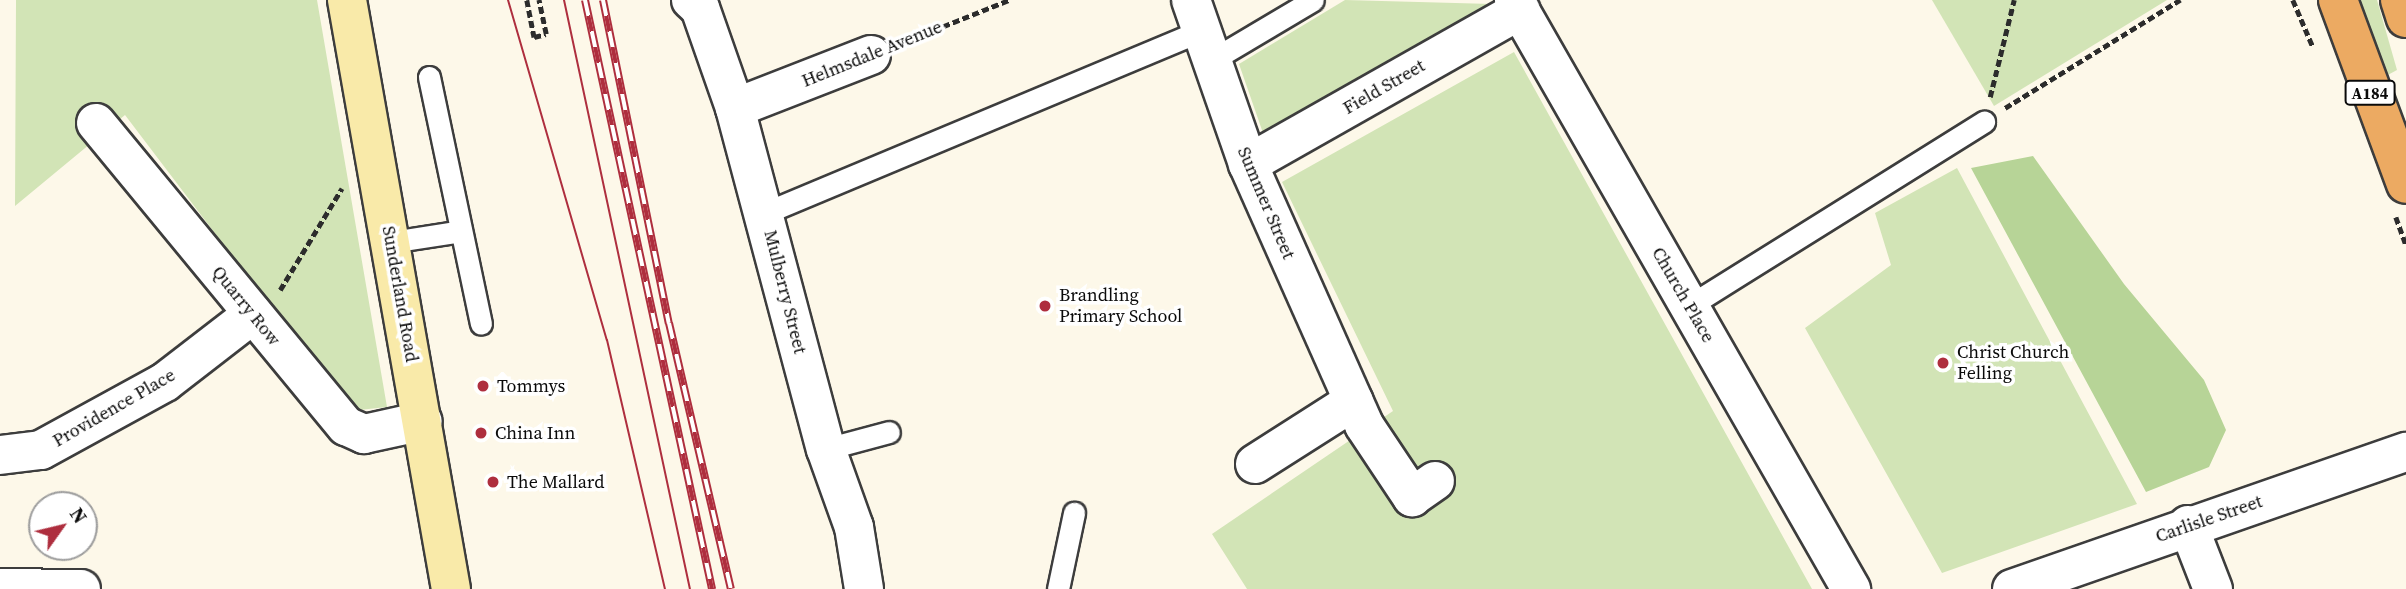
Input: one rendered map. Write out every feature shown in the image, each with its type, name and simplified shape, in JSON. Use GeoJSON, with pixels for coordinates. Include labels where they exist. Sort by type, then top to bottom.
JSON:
{"type":"FeatureCollection","features":[{"type":"Feature","properties":{"kind":"highway","name":"A184"},"geometry":{"type":"LineString","coordinates":[[2338,0],[2406,184]]}},
{"type":"Feature","properties":{"kind":"highway"},"geometry":{"type":"LineString","coordinates":[[2400,0],[2406,18]]}},
{"type":"Feature","properties":{"kind":"main road","name":"Sunderland Road"},"geometry":{"type":"LineString","coordinates":[[347,0],[451,589]]}},
{"type":"Feature","properties":{"kind":"street","name":"Mulberry Street"},"geometry":{"type":"LineString","coordinates":[[703,3],[765,213],[826,449],[854,527],[864,589]]}},
{"type":"Feature","properties":{"kind":"street","name":"Field Street"},"geometry":{"type":"LineString","coordinates":[[1248,164],[1517,5]]}},
{"type":"Feature","properties":{"kind":"street","name":"Church Place"},"geometry":{"type":"LineString","coordinates":[[1517,5],[1851,589]]}},
{"type":"Feature","properties":{"kind":"street","name":"Summer Street"},"geometry":{"type":"LineString","coordinates":[[1202,30],[1248,164],[1364,425],[1412,497],[1435,481]]}},
{"type":"Feature","properties":{"kind":"street","name":"Helmsdale Avenue"},"geometry":{"type":"LineString","coordinates":[[735,108],[871,55]]}},
{"type":"Feature","properties":{"kind":"street","name":"Quarry Row"},"geometry":{"type":"LineString","coordinates":[[96,123],[266,303],[346,426],[364,434],[423,421]]}},
{"type":"Feature","properties":{"kind":"street","name":"Providence Place"},"geometry":{"type":"LineString","coordinates":[[0,455],[41,450],[165,382],[266,303]]}},
{"type":"Feature","properties":{"kind":"street"},"geometry":{"type":"LineString","coordinates":[[1255,464],[1354,401]]}},
{"type":"Feature","properties":{"kind":"street","name":"Carlisle Street"},"geometry":{"type":"LineString","coordinates":[[2012,589],[2188,525],[2406,452]]}},
{"type":"Feature","properties":{"kind":"street"},"geometry":{"type":"LineString","coordinates":[[2188,525],[2213,589]]}},
{"type":"Feature","properties":{"kind":"street"},"geometry":{"type":"LineString","coordinates":[[0,588],[81,589]]}},
{"type":"Feature","properties":{"kind":"lane"},"geometry":{"type":"LineString","coordinates":[[765,213],[1202,30],[1313,0]]}},
{"type":"Feature","properties":{"kind":"lane"},"geometry":{"type":"LineString","coordinates":[[429,77],[481,324]]}},
{"type":"Feature","properties":{"kind":"lane"},"geometry":{"type":"LineString","coordinates":[[1689,306],[1984,122]]}},
{"type":"Feature","properties":{"kind":"lane"},"geometry":{"type":"LineString","coordinates":[[391,242],[461,230]]}},
{"type":"Feature","properties":{"kind":"lane"},"geometry":{"type":"LineString","coordinates":[[826,449],[889,432]]}},
{"type":"Feature","properties":{"kind":"lane"},"geometry":{"type":"LineString","coordinates":[[1058,589],[1074,513]]}},
{"type":"Feature","properties":{"kind":"path"},"geometry":{"type":"LineString","coordinates":[[527,0],[534,37],[546,34],[539,0]]}},
{"type":"Feature","properties":{"kind":"path","name":"Helmsdale Avenue"},"geometry":{"type":"LineString","coordinates":[[871,55],[1009,0]]}},
{"type":"Feature","properties":{"kind":"path"},"geometry":{"type":"LineString","coordinates":[[1984,122],[2014,0]]}},
{"type":"Feature","properties":{"kind":"path"},"geometry":{"type":"LineString","coordinates":[[1984,122],[2180,0]]}},
{"type":"Feature","properties":{"kind":"path"},"geometry":{"type":"LineString","coordinates":[[266,303],[339,190]]}},
{"type":"Feature","properties":{"kind":"green space"},"geometry":{"type":"Polygon","coordinates":[[[16,0],[317,0],[387,407],[350,411],[125,115],[15,206],[16,0]]]}},
{"type":"Feature","properties":{"kind":"green space"},"geometry":{"type":"Polygon","coordinates":[[[1345,0],[1492,4],[1263,133],[1239,64],[1345,0]]]}},
{"type":"Feature","properties":{"kind":"green space"},"geometry":{"type":"Polygon","coordinates":[[[1932,0],[2167,0],[1994,106],[1932,0]]]}},
{"type":"Feature","properties":{"kind":"green space"},"geometry":{"type":"Polygon","coordinates":[[[2359,0],[2377,0],[2397,70],[2384,77],[2359,0]]]}},
{"type":"Feature","properties":{"kind":"green space"},"geometry":{"type":"Polygon","coordinates":[[[1514,52],[1812,589],[1247,589],[1212,534],[1393,411],[1282,182],[1514,52]]]}},
{"type":"Feature","properties":{"kind":"green space"},"geometry":{"type":"Polygon","coordinates":[[[2033,156],[2124,284],[2204,380],[2226,430],[2209,467],[2146,492],[1971,168],[2033,156]]]}},
{"type":"Feature","properties":{"kind":"green space"},"geometry":{"type":"Polygon","coordinates":[[[1957,168],[2137,504],[1942,573],[1805,328],[1891,265],[1875,213],[1957,168]]]}},
{"type":"Feature","properties":{"kind":"tram line"},"geometry":{"type":"LineString","coordinates":[[508,0],[607,340],[665,589]]}},
{"type":"Feature","properties":{"kind":"tram line"},"geometry":{"type":"LineString","coordinates":[[564,0],[690,589]]}},
{"type":"Feature","properties":{"kind":"railway"},"geometry":{"type":"LineString","coordinates":[[585,0],[712,589]]}},
{"type":"Feature","properties":{"kind":"railway"},"geometry":{"type":"LineString","coordinates":[[603,0],[669,323],[731,589]]}},
{"type":"Feature","properties":{"kind":"place","name":"Brandling Primary School"},"geometry":{"type":"Point","coordinates":[1045,306]}},
{"type":"Feature","properties":{"kind":"place","name":"Christ Church Felling"},"geometry":{"type":"Point","coordinates":[1943,363]}},
{"type":"Feature","properties":{"kind":"place","name":"Tommys"},"geometry":{"type":"Point","coordinates":[483,386]}},
{"type":"Feature","properties":{"kind":"place","name":"China Inn"},"geometry":{"type":"Point","coordinates":[481,433]}},
{"type":"Feature","properties":{"kind":"place","name":"The Mallard"},"geometry":{"type":"Point","coordinates":[493,482]}}]}
